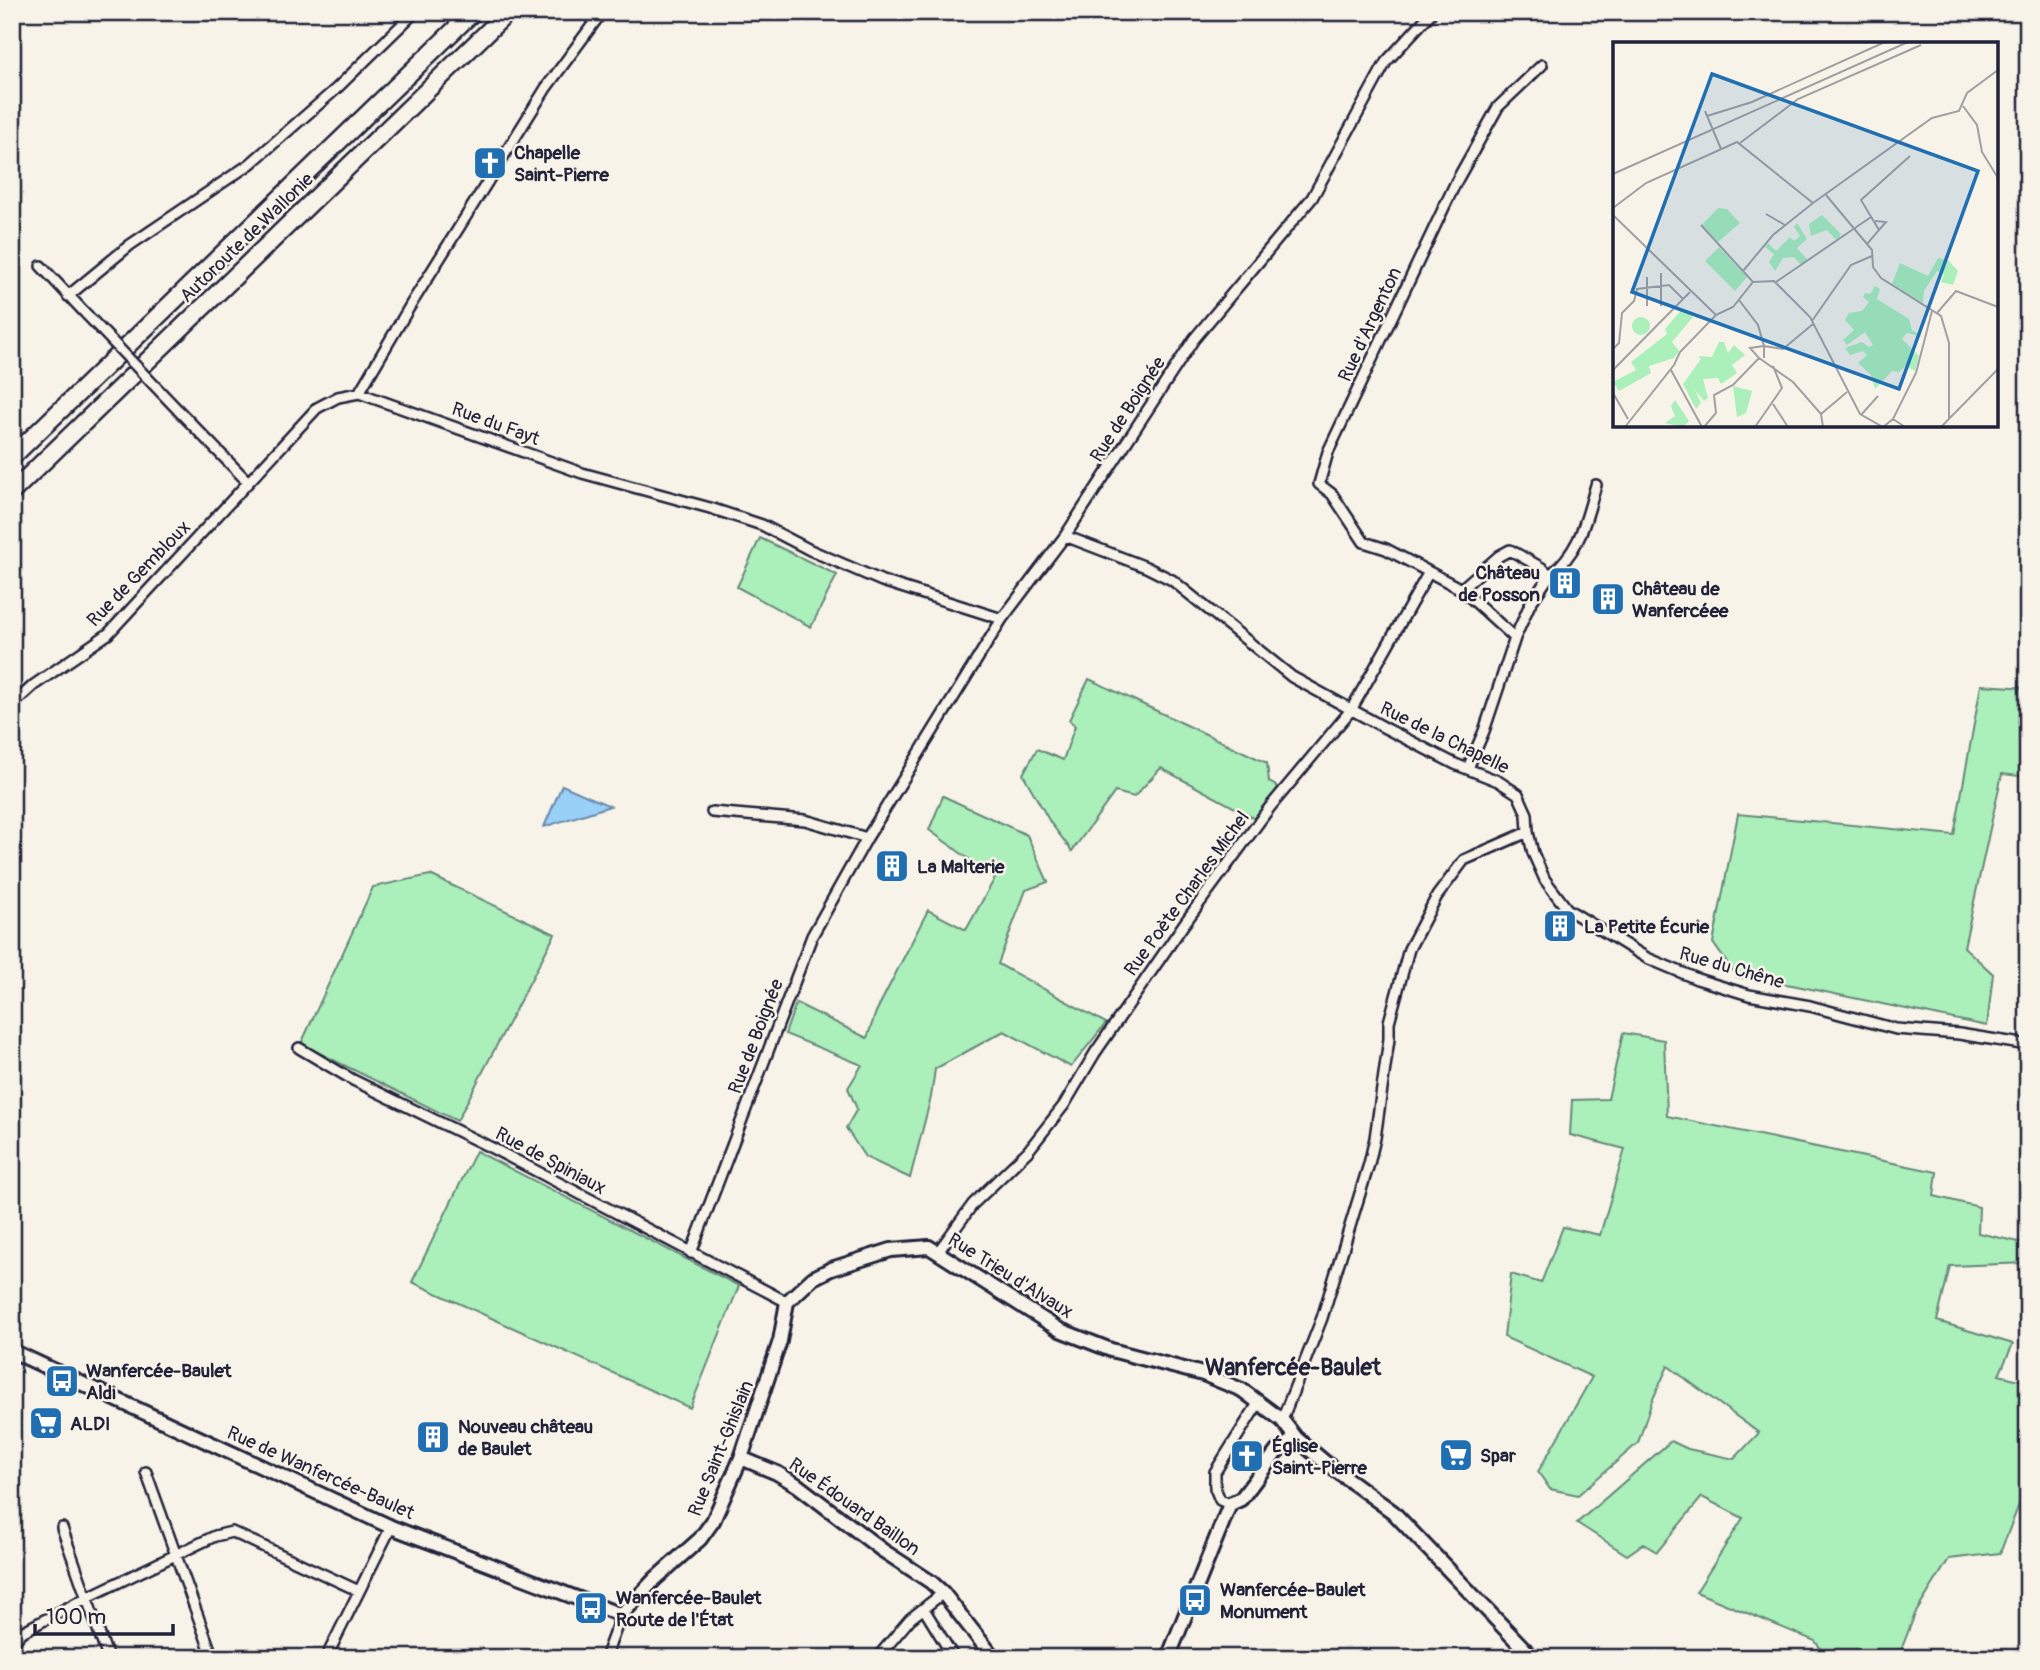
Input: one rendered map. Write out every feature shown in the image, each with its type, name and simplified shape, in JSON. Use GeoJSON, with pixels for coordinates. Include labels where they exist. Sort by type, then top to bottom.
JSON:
{"type":"FeatureCollection","features":[{"type":"Feature","properties":{"kind":"highway","name":"Autoroute de Wallonie"},"geometry":{"type":"LineString","coordinates":[[12,457],[473,12]]}},
{"type":"Feature","properties":{"kind":"highway","name":"Autoroute de Wallonie"},"geometry":{"type":"LineString","coordinates":[[12,492],[508,12]]}},
{"type":"Feature","properties":{"kind":"main road","name":"Rue Trieu d'Alvaux"},"geometry":{"type":"LineString","coordinates":[[787,1302],[813,1278],[853,1261],[891,1250],[929,1247],[1060,1330],[1111,1350],[1203,1374],[1242,1390],[1282,1420],[1296,1438],[1393,1512],[1533,1658]]}},
{"type":"Feature","properties":{"kind":"main road","name":"Rue Saint-Ghislain"},"geometry":{"type":"LineString","coordinates":[[621,1615],[654,1578],[707,1531],[741,1458],[780,1341],[787,1302]]}},
{"type":"Feature","properties":{"kind":"main road","name":"Rue de Wanfercée-Baulet"},"geometry":{"type":"LineString","coordinates":[[12,1351],[391,1527],[621,1615]]}},
{"type":"Feature","properties":{"kind":"main road"},"geometry":{"type":"LineString","coordinates":[[1168,1658],[1230,1504],[1241,1499],[1277,1451],[1296,1438]]}},
{"type":"Feature","properties":{"kind":"main road","name":"Rue Édouard Baillon"},"geometry":{"type":"LineString","coordinates":[[741,1458],[777,1473],[820,1500],[861,1534],[931,1582],[943,1593],[994,1658]]}},
{"type":"Feature","properties":{"kind":"street"},"geometry":{"type":"LineString","coordinates":[[68,296],[130,245],[250,164],[336,89],[415,12]]}},
{"type":"Feature","properties":{"kind":"street"},"geometry":{"type":"LineString","coordinates":[[41,266],[248,482],[317,408],[338,397],[359,393],[546,88],[603,12]]}},
{"type":"Feature","properties":{"kind":"street","name":"Rue de Boignée"},"geometry":{"type":"LineString","coordinates":[[691,1253],[812,936],[867,838],[1002,619],[1065,536],[1195,339],[1312,198],[1386,62],[1432,12]]}},
{"type":"Feature","properties":{"kind":"street","name":"Rue d'Argenton"},"geometry":{"type":"LineString","coordinates":[[1429,572],[1386,549],[1364,542],[1332,494],[1319,484],[1328,453],[1456,182],[1497,107],[1542,65]]}},
{"type":"Feature","properties":{"kind":"street","name":"Rue du Fayt"},"geometry":{"type":"LineString","coordinates":[[359,393],[582,472],[762,525],[810,550],[882,581],[1002,619]]}},
{"type":"Feature","properties":{"kind":"street","name":"Rue de Gembloux"},"geometry":{"type":"LineString","coordinates":[[12,705],[34,685],[108,634],[248,482]]}},
{"type":"Feature","properties":{"kind":"street"},"geometry":{"type":"LineString","coordinates":[[1468,768],[1530,604],[1550,575],[1565,563],[1579,541],[1596,485]]}},
{"type":"Feature","properties":{"kind":"street","name":"Rue de la Chapelle"},"geometry":{"type":"LineString","coordinates":[[1065,536],[1146,567],[1172,580],[1292,677],[1351,710],[1498,781],[1518,794],[1527,814],[1528,832]]}},
{"type":"Feature","properties":{"kind":"street"},"geometry":{"type":"LineString","coordinates":[[1461,589],[1499,556],[1510,551],[1518,553],[1550,575]]}},
{"type":"Feature","properties":{"kind":"street"},"geometry":{"type":"LineString","coordinates":[[1429,572],[1461,589],[1515,638]]}},
{"type":"Feature","properties":{"kind":"street","name":"Rue Poète Charles Michel"},"geometry":{"type":"LineString","coordinates":[[938,1252],[973,1204],[1027,1152],[1065,1105],[1095,1053],[1184,924],[1270,807],[1351,710],[1429,572]]}},
{"type":"Feature","properties":{"kind":"street"},"geometry":{"type":"LineString","coordinates":[[712,811],[805,820],[867,838]]}},
{"type":"Feature","properties":{"kind":"street"},"geometry":{"type":"LineString","coordinates":[[1282,1420],[1326,1306],[1369,1164],[1389,1039],[1389,1022],[1409,948],[1437,897],[1464,860],[1528,832]]}},
{"type":"Feature","properties":{"kind":"street","name":"Rue du Chêne"},"geometry":{"type":"LineString","coordinates":[[1528,832],[1533,853],[1545,880],[1567,909],[1647,958],[1697,979],[1749,995],[1810,1006],[1896,1029],[1959,1034],[2028,1045]]}},
{"type":"Feature","properties":{"kind":"street","name":"Rue de Spiniaux"},"geometry":{"type":"LineString","coordinates":[[299,1048],[353,1080],[494,1149],[787,1302]]}},
{"type":"Feature","properties":{"kind":"street"},"geometry":{"type":"LineString","coordinates":[[1230,1504],[1220,1500],[1215,1488],[1215,1472],[1259,1402]]}},
{"type":"Feature","properties":{"kind":"street"},"geometry":{"type":"LineString","coordinates":[[146,1472],[213,1658]]}},
{"type":"Feature","properties":{"kind":"street"},"geometry":{"type":"LineString","coordinates":[[326,1658],[391,1527]]}},
{"type":"Feature","properties":{"kind":"street"},"geometry":{"type":"LineString","coordinates":[[62,1528],[108,1658]]}},
{"type":"Feature","properties":{"kind":"street"},"geometry":{"type":"LineString","coordinates":[[12,1647],[20,1633],[86,1598],[215,1536],[232,1532],[359,1591]]}},
{"type":"Feature","properties":{"kind":"street"},"geometry":{"type":"LineString","coordinates":[[877,1658],[910,1619],[943,1593]]}},
{"type":"Feature","properties":{"kind":"street"},"geometry":{"type":"LineString","coordinates":[[924,1609],[954,1658]]}},
{"type":"Feature","properties":{"kind":"street"},"geometry":{"type":"LineString","coordinates":[[604,1658],[621,1615]]}},
{"type":"Feature","properties":{"kind":"green space"},"geometry":{"type":"Polygon","coordinates":[[[760,538],[837,575],[811,627],[737,587],[760,538]]]}},
{"type":"Feature","properties":{"kind":"green space"},"geometry":{"type":"Polygon","coordinates":[[[1089,679],[1267,763],[1269,782],[1278,787],[1259,821],[1161,768],[1134,797],[1115,792],[1072,851],[1050,822],[1023,774],[1037,749],[1063,760],[1075,726],[1069,720],[1089,679]]]}},
{"type":"Feature","properties":{"kind":"green space"},"geometry":{"type":"Polygon","coordinates":[[[1981,685],[2028,688],[2028,777],[2002,774],[1964,947],[1993,974],[1987,1026],[1792,985],[1737,977],[1713,943],[1738,814],[1954,835],[1981,685]]]}},
{"type":"Feature","properties":{"kind":"green space"},"geometry":{"type":"Polygon","coordinates":[[[943,796],[1027,835],[1048,882],[1026,890],[998,964],[1106,1023],[1071,1067],[1004,1031],[935,1069],[931,1097],[910,1178],[865,1157],[846,1128],[857,1109],[848,1088],[862,1065],[785,1034],[796,1003],[867,1038],[876,1012],[928,910],[966,930],[995,878],[929,830],[943,796]]]}},
{"type":"Feature","properties":{"kind":"green space"},"geometry":{"type":"Polygon","coordinates":[[[430,875],[555,934],[457,1121],[301,1044],[373,887],[430,875]]]}},
{"type":"Feature","properties":{"kind":"green space"},"geometry":{"type":"Polygon","coordinates":[[[1623,1033],[1664,1040],[1667,1116],[1937,1172],[1934,1196],[1979,1207],[1978,1233],[2028,1244],[2028,1263],[1950,1266],[1937,1321],[2013,1344],[1999,1375],[2028,1382],[2028,1493],[2024,1492],[2000,1553],[1949,1559],[1915,1614],[1898,1658],[1828,1658],[1815,1641],[1696,1592],[1743,1518],[1702,1497],[1657,1552],[1643,1544],[1627,1555],[1577,1523],[1671,1441],[1688,1449],[1734,1459],[1759,1433],[1668,1366],[1652,1401],[1638,1443],[1578,1495],[1550,1489],[1538,1472],[1592,1377],[1504,1337],[1511,1274],[1541,1283],[1563,1227],[1600,1235],[1625,1149],[1570,1135],[1572,1100],[1608,1099],[1623,1033]]]}},
{"type":"Feature","properties":{"kind":"green space"},"geometry":{"type":"Polygon","coordinates":[[[476,1151],[739,1286],[690,1408],[412,1282],[476,1151]]]}},
{"type":"Feature","properties":{"kind":"water"},"geometry":{"type":"Polygon","coordinates":[[[562,785],[610,806],[544,827],[562,785]]]}},
{"type":"Feature","properties":{"kind":"place","name":"Chapelle Saint-Pierre"},"geometry":{"type":"Point","coordinates":[490,163]}},
{"type":"Feature","properties":{"kind":"place","name":"Château de Posson"},"geometry":{"type":"Point","coordinates":[1565,583]}},
{"type":"Feature","properties":{"kind":"place","name":"Château de Wanfercéee"},"geometry":{"type":"Point","coordinates":[1608,599]}},
{"type":"Feature","properties":{"kind":"place","name":"La Malterie"},"geometry":{"type":"Point","coordinates":[892,866]}},
{"type":"Feature","properties":{"kind":"place","name":"La Petite Écurie"},"geometry":{"type":"Point","coordinates":[1560,926]}},
{"type":"Feature","properties":{"kind":"place","name":"Wanfercée-Baulet Aldi"},"geometry":{"type":"Point","coordinates":[62,1381]}},
{"type":"Feature","properties":{"kind":"place","name":"ALDI"},"geometry":{"type":"Point","coordinates":[46,1423]}},
{"type":"Feature","properties":{"kind":"place","name":"Nouveau château de Baulet"},"geometry":{"type":"Point","coordinates":[433,1437]}},
{"type":"Feature","properties":{"kind":"place","name":"Spar"},"geometry":{"type":"Point","coordinates":[1456,1455]}},
{"type":"Feature","properties":{"kind":"place","name":"Église Saint-Pierre"},"geometry":{"type":"Point","coordinates":[1247,1456]}},
{"type":"Feature","properties":{"kind":"place","name":"Wanfercée-Baulet Monument"},"geometry":{"type":"Point","coordinates":[1195,1600]}},
{"type":"Feature","properties":{"kind":"place","name":"Wanfercée-Baulet Route de l'État"},"geometry":{"type":"Point","coordinates":[591,1608]}},
{"type":"Feature","properties":{"kind":"district","name":"Wanfercée-Baulet"},"geometry":{"type":"Point","coordinates":[1293,1367]}}]}
